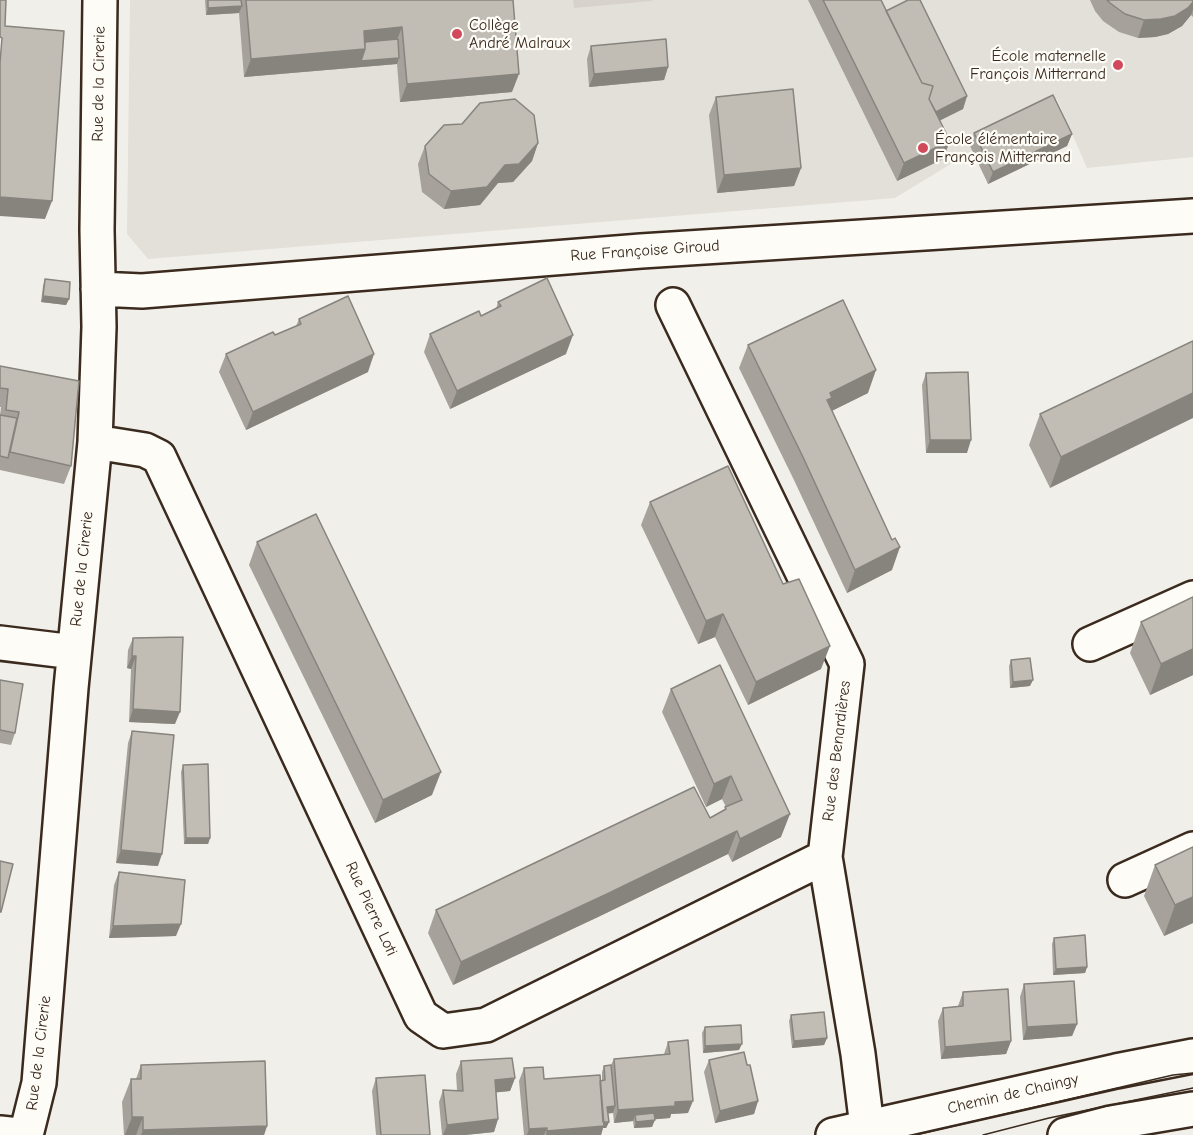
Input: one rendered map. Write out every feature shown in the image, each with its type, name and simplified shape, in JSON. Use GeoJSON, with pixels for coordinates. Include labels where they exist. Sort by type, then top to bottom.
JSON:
{"type":"FeatureCollection","features":[{"type":"Feature","properties":{"kind":"street","name":"Rue de la Cirerie"},"geometry":{"type":"LineString","coordinates":[[26,1135],[39,1083],[74,652],[95,442],[99,327],[97,230],[100,0]]}},
{"type":"Feature","properties":{"kind":"street","name":"Rue Françoise Giroud"},"geometry":{"type":"LineString","coordinates":[[98,289],[142,291],[641,251],[1193,216]]}},
{"type":"Feature","properties":{"kind":"street","name":"Rue des Benardières"},"geometry":{"type":"LineString","coordinates":[[672,304],[847,664],[825,856],[858,1054],[867,1127]]}},
{"type":"Feature","properties":{"kind":"street","name":"Rue Pierre Loti"},"geometry":{"type":"LineString","coordinates":[[95,442],[144,450],[159,457],[421,1016],[443,1031],[486,1025],[825,856]]}},
{"type":"Feature","properties":{"kind":"street"},"geometry":{"type":"LineString","coordinates":[[1090,644],[1193,598]]}},
{"type":"Feature","properties":{"kind":"street"},"geometry":{"type":"LineString","coordinates":[[0,643],[74,652]]}},
{"type":"Feature","properties":{"kind":"street"},"geometry":{"type":"LineString","coordinates":[[1125,880],[1193,849]]}},
{"type":"Feature","properties":{"kind":"street","name":"Chemin de Chaingy"},"geometry":{"type":"LineString","coordinates":[[833,1135],[1116,1071],[1193,1056]]}},
{"type":"Feature","properties":{"kind":"street"},"geometry":{"type":"LineString","coordinates":[[1065,1135],[1111,1123],[1193,1108]]}},
{"type":"Feature","properties":{"kind":"street"},"geometry":{"type":"LineString","coordinates":[[0,1133],[19,1135]]}},
{"type":"Feature","properties":{"kind":"shaded area"},"geometry":{"type":"Polygon","coordinates":[[[130,0],[1193,0],[1193,157],[1087,168],[1057,99],[895,198],[148,259],[127,234],[130,0]]]}},
{"type":"Feature","properties":{"kind":"shaded area"},"geometry":{"type":"Polygon","coordinates":[[[573,0],[652,0],[652,1],[574,8],[573,0]]]}},
{"type":"Feature","properties":{"kind":"building"},"geometry":{"type":"Polygon","coordinates":[[[0,0],[6,0],[5,26],[64,31],[52,201],[0,197],[2,38],[0,37],[0,0]]]}},
{"type":"Feature","properties":{"kind":"building"},"geometry":{"type":"Polygon","coordinates":[[[208,0],[241,0],[242,6],[208,8],[208,0]]]}},
{"type":"Feature","properties":{"kind":"building"},"geometry":{"type":"Polygon","coordinates":[[[246,0],[513,0],[519,74],[407,84],[402,27],[364,31],[365,49],[251,59],[246,0]]]}},
{"type":"Feature","properties":{"kind":"building"},"geometry":{"type":"Polygon","coordinates":[[[823,0],[881,0],[922,83],[933,86],[929,99],[950,141],[904,163],[823,0]]]}},
{"type":"Feature","properties":{"kind":"building"},"geometry":{"type":"Polygon","coordinates":[[[908,0],[920,0],[967,96],[936,112],[929,99],[933,86],[922,83],[886,11],[908,0]]]}},
{"type":"Feature","properties":{"kind":"building"},"geometry":{"type":"Polygon","coordinates":[[[1107,0],[1193,0],[1193,2],[1175,16],[1144,20],[1125,14],[1107,0]]]}},
{"type":"Feature","properties":{"kind":"building"},"geometry":{"type":"Polygon","coordinates":[[[398,39],[399,58],[361,61],[365,42],[398,39]]]}},
{"type":"Feature","properties":{"kind":"building"},"geometry":{"type":"Polygon","coordinates":[[[666,39],[668,67],[594,74],[591,46],[666,39]]]}},
{"type":"Feature","properties":{"kind":"building"},"geometry":{"type":"Polygon","coordinates":[[[793,89],[801,168],[724,175],[716,97],[793,89]]]}},
{"type":"Feature","properties":{"kind":"building"},"geometry":{"type":"Polygon","coordinates":[[[1053,95],[1072,134],[993,172],[974,133],[1053,95]]]}},
{"type":"Feature","properties":{"kind":"building"},"geometry":{"type":"Polygon","coordinates":[[[515,99],[534,115],[538,143],[519,164],[505,165],[487,187],[451,191],[429,174],[425,146],[444,125],[462,124],[480,103],[515,99]]]}},
{"type":"Feature","properties":{"kind":"building"},"geometry":{"type":"Polygon","coordinates":[[[547,278],[573,335],[457,391],[430,334],[479,311],[481,316],[501,306],[498,302],[547,278]]]}},
{"type":"Feature","properties":{"kind":"building"},"geometry":{"type":"Polygon","coordinates":[[[45,279],[70,282],[69,299],[43,296],[45,279]]]}},
{"type":"Feature","properties":{"kind":"building"},"geometry":{"type":"Polygon","coordinates":[[[348,296],[374,354],[253,412],[226,354],[273,332],[275,335],[301,324],[299,319],[348,296]]]}},
{"type":"Feature","properties":{"kind":"building"},"geometry":{"type":"Polygon","coordinates":[[[843,300],[876,370],[830,393],[832,398],[827,400],[892,540],[895,538],[900,547],[855,570],[748,345],[843,300]]]}},
{"type":"Feature","properties":{"kind":"building"},"geometry":{"type":"Polygon","coordinates":[[[1193,341],[1193,393],[1061,457],[1040,414],[1193,341]]]}},
{"type":"Feature","properties":{"kind":"building"},"geometry":{"type":"Polygon","coordinates":[[[0,366],[79,381],[71,466],[10,452],[19,412],[6,410],[8,389],[0,388],[0,366]]]}},
{"type":"Feature","properties":{"kind":"building"},"geometry":{"type":"Polygon","coordinates":[[[968,372],[971,440],[930,440],[926,373],[968,372]]]}},
{"type":"Feature","properties":{"kind":"building"},"geometry":{"type":"Polygon","coordinates":[[[0,415],[17,418],[8,458],[0,456],[0,415]]]}},
{"type":"Feature","properties":{"kind":"building"},"geometry":{"type":"Polygon","coordinates":[[[728,466],[783,584],[799,579],[830,646],[756,682],[723,614],[706,621],[650,502],[728,466]]]}},
{"type":"Feature","properties":{"kind":"building"},"geometry":{"type":"Polygon","coordinates":[[[316,514],[441,772],[383,800],[257,542],[316,514]]]}},
{"type":"Feature","properties":{"kind":"building"},"geometry":{"type":"Polygon","coordinates":[[[1193,597],[1193,649],[1161,664],[1141,622],[1193,597]]]}},
{"type":"Feature","properties":{"kind":"building"},"geometry":{"type":"Polygon","coordinates":[[[183,637],[180,712],[133,709],[136,656],[132,656],[133,638],[183,637]]]}},
{"type":"Feature","properties":{"kind":"building"},"geometry":{"type":"Polygon","coordinates":[[[1030,658],[1033,680],[1013,682],[1011,660],[1030,658]]]}},
{"type":"Feature","properties":{"kind":"building"},"geometry":{"type":"Polygon","coordinates":[[[720,665],[790,814],[740,839],[737,831],[461,962],[436,910],[694,787],[710,818],[726,809],[725,807],[742,800],[731,776],[714,784],[671,689],[720,665]]]}},
{"type":"Feature","properties":{"kind":"building"},"geometry":{"type":"Polygon","coordinates":[[[0,680],[23,684],[15,733],[0,730],[0,680]]]}},
{"type":"Feature","properties":{"kind":"building"},"geometry":{"type":"Polygon","coordinates":[[[132,731],[174,735],[162,854],[121,850],[132,731]]]}},
{"type":"Feature","properties":{"kind":"building"},"geometry":{"type":"Polygon","coordinates":[[[208,764],[210,838],[186,838],[183,765],[208,764]]]}},
{"type":"Feature","properties":{"kind":"building"},"geometry":{"type":"Polygon","coordinates":[[[1193,847],[1193,897],[1175,905],[1155,865],[1193,847]]]}},
{"type":"Feature","properties":{"kind":"building"},"geometry":{"type":"Polygon","coordinates":[[[0,861],[13,864],[1,912],[0,912],[0,861]]]}},
{"type":"Feature","properties":{"kind":"building"},"geometry":{"type":"Polygon","coordinates":[[[119,872],[185,880],[181,924],[113,926],[119,872]]]}},
{"type":"Feature","properties":{"kind":"building"},"geometry":{"type":"Polygon","coordinates":[[[1085,935],[1087,967],[1056,969],[1054,938],[1085,935]]]}},
{"type":"Feature","properties":{"kind":"building"},"geometry":{"type":"Polygon","coordinates":[[[1074,981],[1077,1024],[1027,1027],[1024,984],[1074,981]]]}},
{"type":"Feature","properties":{"kind":"building"},"geometry":{"type":"Polygon","coordinates":[[[1008,989],[1011,1041],[945,1047],[943,1008],[963,1006],[963,992],[1008,989]]]}},
{"type":"Feature","properties":{"kind":"building"},"geometry":{"type":"Polygon","coordinates":[[[824,1012],[827,1038],[794,1041],[791,1015],[824,1012]]]}},
{"type":"Feature","properties":{"kind":"building"},"geometry":{"type":"Polygon","coordinates":[[[741,1025],[742,1044],[705,1046],[705,1027],[741,1025]]]}},
{"type":"Feature","properties":{"kind":"building"},"geometry":{"type":"Polygon","coordinates":[[[688,1040],[693,1101],[675,1102],[675,1106],[618,1110],[614,1059],[670,1054],[668,1042],[688,1040]]]}},
{"type":"Feature","properties":{"kind":"building"},"geometry":{"type":"Polygon","coordinates":[[[744,1052],[747,1065],[750,1065],[758,1101],[720,1111],[709,1060],[744,1052]]]}},
{"type":"Feature","properties":{"kind":"building"},"geometry":{"type":"Polygon","coordinates":[[[512,1058],[515,1078],[495,1080],[498,1119],[447,1125],[443,1090],[463,1091],[461,1061],[512,1058]]]}},
{"type":"Feature","properties":{"kind":"building"},"geometry":{"type":"Polygon","coordinates":[[[265,1061],[267,1126],[143,1130],[143,1117],[132,1117],[131,1079],[141,1079],[141,1065],[265,1061]]]}},
{"type":"Feature","properties":{"kind":"building"},"geometry":{"type":"Polygon","coordinates":[[[611,1065],[615,1106],[607,1107],[609,1122],[603,1122],[600,1081],[605,1080],[604,1066],[611,1065]]]}},
{"type":"Feature","properties":{"kind":"building"},"geometry":{"type":"Polygon","coordinates":[[[543,1067],[544,1079],[600,1075],[604,1126],[547,1131],[547,1128],[529,1129],[524,1068],[543,1067]]]}},
{"type":"Feature","properties":{"kind":"building"},"geometry":{"type":"Polygon","coordinates":[[[425,1075],[430,1135],[381,1135],[376,1078],[425,1075]]]}},
{"type":"Feature","properties":{"kind":"building"},"geometry":{"type":"Polygon","coordinates":[[[654,1113],[655,1120],[636,1122],[635,1115],[654,1113]]]}},
{"type":"Feature","properties":{"kind":"tram line"},"geometry":{"type":"LineString","coordinates":[[915,1135],[1173,1075],[1193,1073]]}},
{"type":"Feature","properties":{"kind":"tram line"},"geometry":{"type":"LineString","coordinates":[[983,1135],[1049,1118],[1193,1088]]}},
{"type":"Feature","properties":{"kind":"place","name":"Collège André Malraux"},"geometry":{"type":"Point","coordinates":[457,34]}},
{"type":"Feature","properties":{"kind":"place","name":"École maternelle François Mitterrand"},"geometry":{"type":"Point","coordinates":[1118,65]}},
{"type":"Feature","properties":{"kind":"place","name":"École élémentaire François Mitterrand"},"geometry":{"type":"Point","coordinates":[923,148]}}]}
